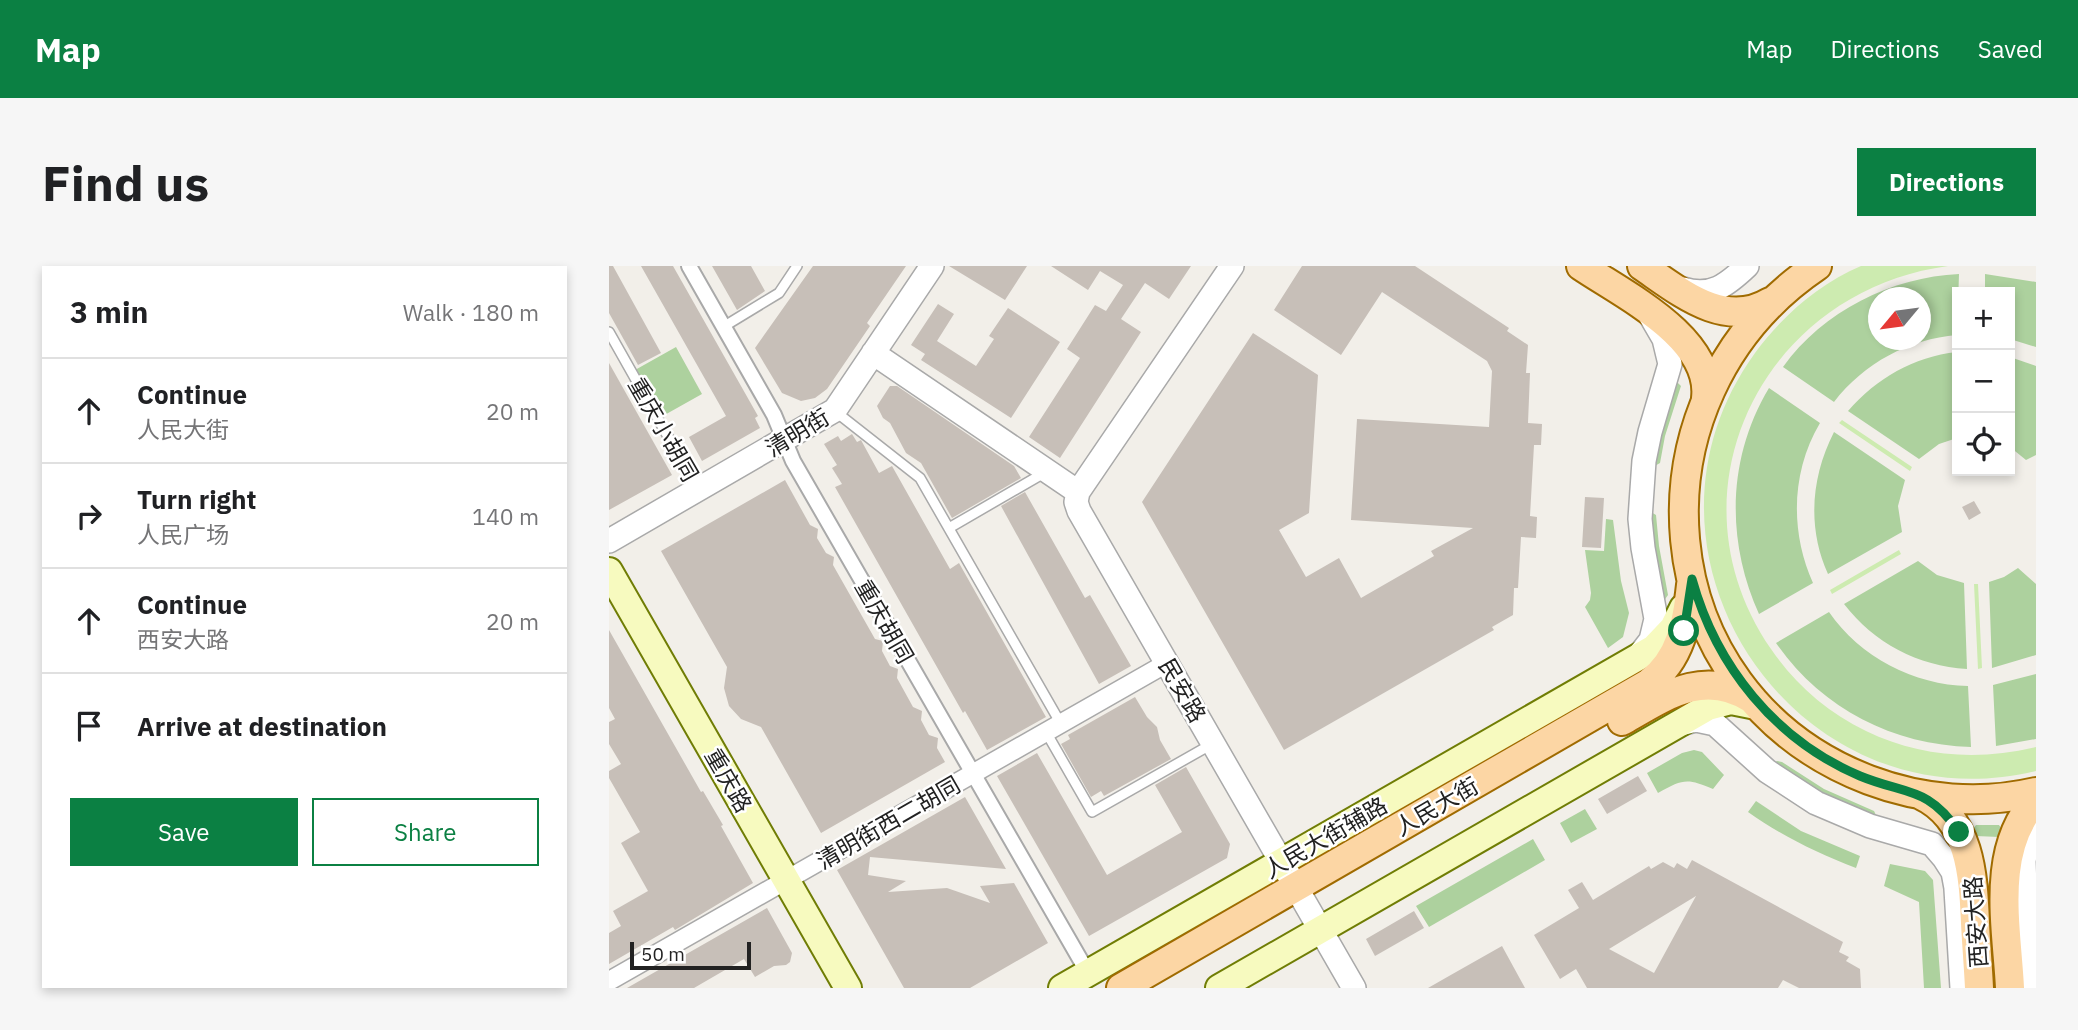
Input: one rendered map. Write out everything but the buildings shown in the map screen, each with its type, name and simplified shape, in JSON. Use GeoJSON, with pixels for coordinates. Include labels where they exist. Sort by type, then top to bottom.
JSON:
{"type":"FeatureCollection","features":[{"type":"Feature","properties":{"kind":"main road"},"geometry":{"type":"LineString","coordinates":[[1581,266],[1673,329],[1690,345],[1705,374],[1706,398]]}},
{"type":"Feature","properties":{"kind":"main road"},"geometry":{"type":"LineString","coordinates":[[1642,266],[1707,307],[1731,312],[1756,309],[1776,299]]}},
{"type":"Feature","properties":{"kind":"main road"},"geometry":{"type":"LineString","coordinates":[[1817,266],[1776,299],[1731,350],[1706,398],[1692,442],[1684,492],[1684,530],[1691,573],[1714,640],[1727,662],[1763,708],[1794,737],[1836,765],[1883,785],[1913,793],[1956,799],[2036,792]]}},
{"type":"Feature","properties":{"kind":"main road","name":"重庆路"},"geometry":{"type":"LineString","coordinates":[[609,571],[848,988]]}},
{"type":"Feature","properties":{"kind":"main road","name":"人民大街辅路"},"geometry":{"type":"LineString","coordinates":[[1062,988],[1654,648],[1681,615],[1691,573]]}},
{"type":"Feature","properties":{"kind":"main road","name":"人民大街"},"geometry":{"type":"LineString","coordinates":[[1159,988],[1301,895],[1649,683],[1667,666],[1677,649],[1688,616],[1691,573]]}},
{"type":"Feature","properties":{"kind":"main road","name":"人民大街"},"geometry":{"type":"LineString","coordinates":[[1121,988],[1301,895],[1673,693],[1713,684],[1736,690],[1763,708]]}},
{"type":"Feature","properties":{"kind":"main road"},"geometry":{"type":"LineString","coordinates":[[1219,988],[1668,729],[1720,702],[1743,702],[1763,708]]}},
{"type":"Feature","properties":{"kind":"main road","name":"西安大路"},"geometry":{"type":"LineString","coordinates":[[1913,793],[1938,805],[1950,818],[1966,847],[1974,888],[1979,988]]}},
{"type":"Feature","properties":{"kind":"main road","name":"西安大路"},"geometry":{"type":"LineString","coordinates":[[2010,988],[2006,871],[2019,822],[2036,800]]}},
{"type":"Feature","properties":{"kind":"street","name":"重庆胡同"},"geometry":{"type":"LineString","coordinates":[[689,266],[774,415],[793,461],[1088,973]]}},
{"type":"Feature","properties":{"kind":"street","name":"清明街"},"geometry":{"type":"LineString","coordinates":[[609,541],[835,410],[932,266]]}},
{"type":"Feature","properties":{"kind":"street"},"geometry":{"type":"LineString","coordinates":[[873,353],[1078,492],[1232,266]]}},
{"type":"Feature","properties":{"kind":"street"},"geometry":{"type":"LineString","coordinates":[[1667,283],[1692,292],[1712,292],[1730,282],[1747,266]]}},
{"type":"Feature","properties":{"kind":"street"},"geometry":{"type":"LineString","coordinates":[[1631,662],[1651,640],[1656,620],[1643,548],[1641,490],[1650,432],[1670,363],[1664,339],[1646,310]]}},
{"type":"Feature","properties":{"kind":"street","name":"民安路"},"geometry":{"type":"LineString","coordinates":[[1078,492],[1076,502],[1079,511],[1354,988]]}},
{"type":"Feature","properties":{"kind":"street","name":"清明街西二胡同"},"geometry":{"type":"LineString","coordinates":[[609,981],[1167,663]]}},
{"type":"Feature","properties":{"kind":"street"},"geometry":{"type":"LineString","coordinates":[[1668,729],[1696,720],[1715,724],[1767,771],[1816,803],[1870,826],[1932,844],[1953,872],[1957,888]]}},
{"type":"Feature","properties":{"kind":"street"},"geometry":{"type":"LineString","coordinates":[[1913,793],[1939,823],[1951,852],[1957,888],[1962,988]]}},
{"type":"Feature","properties":{"kind":"street"},"geometry":{"type":"LineString","coordinates":[[2029,988],[2024,881],[2027,844],[2036,819]]}},
{"type":"Feature","properties":{"kind":"street"},"geometry":{"type":"LineString","coordinates":[[2024,881],[2028,865],[2036,853]]}},
{"type":"Feature","properties":{"kind":"lane"},"geometry":{"type":"LineString","coordinates":[[723,327],[779,293],[797,266]]}},
{"type":"Feature","properties":{"kind":"lane","name":"重庆小胡同"},"geometry":{"type":"LineString","coordinates":[[609,332],[698,489]]}},
{"type":"Feature","properties":{"kind":"lane"},"geometry":{"type":"LineString","coordinates":[[835,410],[920,478],[949,528],[1053,728],[1092,812],[1213,743]]}},
{"type":"Feature","properties":{"kind":"lane"},"geometry":{"type":"LineString","coordinates":[[949,528],[1047,471]]}},
{"type":"Feature","properties":{"kind":"green space"},"geometry":{"type":"Polygon","coordinates":[[[1861,266],[1948,266],[1868,287],[1868,291],[1827,314],[1782,357],[1750,408],[1731,465],[1727,526],[1740,588],[1780,662],[1813,696],[1838,715],[1886,740],[1928,751],[1971,755],[2036,747],[2036,771],[1949,778],[1870,758],[1803,717],[1751,659],[1717,588],[1704,511],[1716,431],[1755,353],[1777,326],[1802,302],[1845,273],[1861,266]]]}},
{"type":"Feature","properties":{"kind":"green space"},"geometry":{"type":"Polygon","coordinates":[[[1959,274],[1959,287],[1952,287],[1952,336],[1931,339],[1931,287],[1893,287],[1959,274]]]}},
{"type":"Feature","properties":{"kind":"green space"},"geometry":{"type":"Polygon","coordinates":[[[1985,274],[2036,282],[2036,347],[2015,341],[2015,287],[1985,287],[1985,274]]]}},
{"type":"Feature","properties":{"kind":"green space"},"geometry":{"type":"Polygon","coordinates":[[[1868,298],[1868,350],[1900,350],[1873,365],[1834,402],[1783,367],[1818,329],[1868,298]]]}},
{"type":"Feature","properties":{"kind":"green space"},"geometry":{"type":"Polygon","coordinates":[[[676,347],[702,394],[661,417],[635,370],[676,347]]]}},
{"type":"Feature","properties":{"kind":"green space"},"geometry":{"type":"Polygon","coordinates":[[[1952,353],[1952,440],[1939,444],[1919,459],[1848,411],[1871,389],[1897,371],[1952,353]]]}},
{"type":"Feature","properties":{"kind":"green space"},"geometry":{"type":"Polygon","coordinates":[[[2015,359],[2036,366],[2036,455],[2026,460],[2015,451],[2015,359]]]}},
{"type":"Feature","properties":{"kind":"green space"},"geometry":{"type":"Polygon","coordinates":[[[1676,381],[1681,386],[1665,436],[1660,463],[1653,467],[1654,433],[1676,381]]]}},
{"type":"Feature","properties":{"kind":"green space"},"geometry":{"type":"Polygon","coordinates":[[[1769,388],[1820,423],[1803,462],[1797,502],[1800,543],[1813,583],[1759,614],[1741,558],[1736,500],[1745,443],[1769,388]]]}},
{"type":"Feature","properties":{"kind":"green space"},"geometry":{"type":"Polygon","coordinates":[[[1842,420],[1912,467],[1910,471],[1839,423],[1842,420]]]}},
{"type":"Feature","properties":{"kind":"green space"},"geometry":{"type":"Polygon","coordinates":[[[1834,432],[1905,480],[1898,506],[1902,532],[1828,574],[1817,539],[1815,503],[1820,467],[1834,432]]]}},
{"type":"Feature","properties":{"kind":"green space"},"geometry":{"type":"Polygon","coordinates":[[[1648,513],[1656,515],[1668,595],[1663,602],[1648,513]]]}},
{"type":"Feature","properties":{"kind":"green space"},"geometry":{"type":"Polygon","coordinates":[[[1606,519],[1613,520],[1621,581],[1629,613],[1623,637],[1608,648],[1585,607],[1591,593],[1585,550],[1604,551],[1606,519]]]}},
{"type":"Feature","properties":{"kind":"green space"},"geometry":{"type":"Polygon","coordinates":[[[1899,550],[1901,554],[1832,594],[1830,590],[1899,550]]]}},
{"type":"Feature","properties":{"kind":"green space"},"geometry":{"type":"Polygon","coordinates":[[[1918,561],[1937,575],[1964,583],[1967,669],[1931,663],[1898,650],[1869,630],[1844,604],[1918,561]]]}},
{"type":"Feature","properties":{"kind":"green space"},"geometry":{"type":"Polygon","coordinates":[[[2018,568],[2036,584],[2036,655],[1992,668],[1989,582],[2018,568]]]}},
{"type":"Feature","properties":{"kind":"green space"},"geometry":{"type":"Polygon","coordinates":[[[1974,584],[1978,584],[1982,668],[1978,669],[1974,584]]]}},
{"type":"Feature","properties":{"kind":"green space"},"geometry":{"type":"Polygon","coordinates":[[[1829,612],[1856,642],[1890,666],[1928,680],[1968,686],[1971,747],[1942,745],[1886,730],[1861,719],[1814,686],[1776,643],[1829,612]]]}},
{"type":"Feature","properties":{"kind":"green space"},"geometry":{"type":"Polygon","coordinates":[[[2036,674],[2036,739],[1996,746],[1993,685],[2036,674]]]}},
{"type":"Feature","properties":{"kind":"green space"},"geometry":{"type":"Polygon","coordinates":[[[1694,750],[1702,752],[1724,775],[1713,789],[1685,782],[1658,793],[1647,773],[1682,753],[1694,750]]]}},
{"type":"Feature","properties":{"kind":"green space"},"geometry":{"type":"Polygon","coordinates":[[[1777,761],[1824,789],[1874,811],[1877,817],[1844,812],[1774,763],[1777,761]]]}},
{"type":"Feature","properties":{"kind":"green space"},"geometry":{"type":"Polygon","coordinates":[[[1756,801],[1801,831],[1860,856],[1856,868],[1800,843],[1761,821],[1748,812],[1756,801]]]}},
{"type":"Feature","properties":{"kind":"green space"},"geometry":{"type":"Polygon","coordinates":[[[1585,809],[1597,829],[1571,843],[1560,823],[1585,809]]]}},
{"type":"Feature","properties":{"kind":"green space"},"geometry":{"type":"Polygon","coordinates":[[[1976,825],[1999,825],[2003,831],[1999,837],[1976,836],[1972,830],[1976,825]]]}},
{"type":"Feature","properties":{"kind":"green space"},"geometry":{"type":"Polygon","coordinates":[[[1533,839],[1545,860],[1429,927],[1416,906],[1533,839]]]}},
{"type":"Feature","properties":{"kind":"green space"},"geometry":{"type":"Polygon","coordinates":[[[1890,864],[1925,871],[1933,880],[1941,988],[1924,988],[1919,902],[1884,886],[1890,864]]]}},
{"type":"Feature","properties":{"kind":"route"},"geometry":{"type":"LineString","coordinates":[[1684,631],[1692,579],[1714,640],[1741,683],[1775,721],[1836,765],[1883,785],[1918,794],[1938,805],[1959,832]]}}]}
